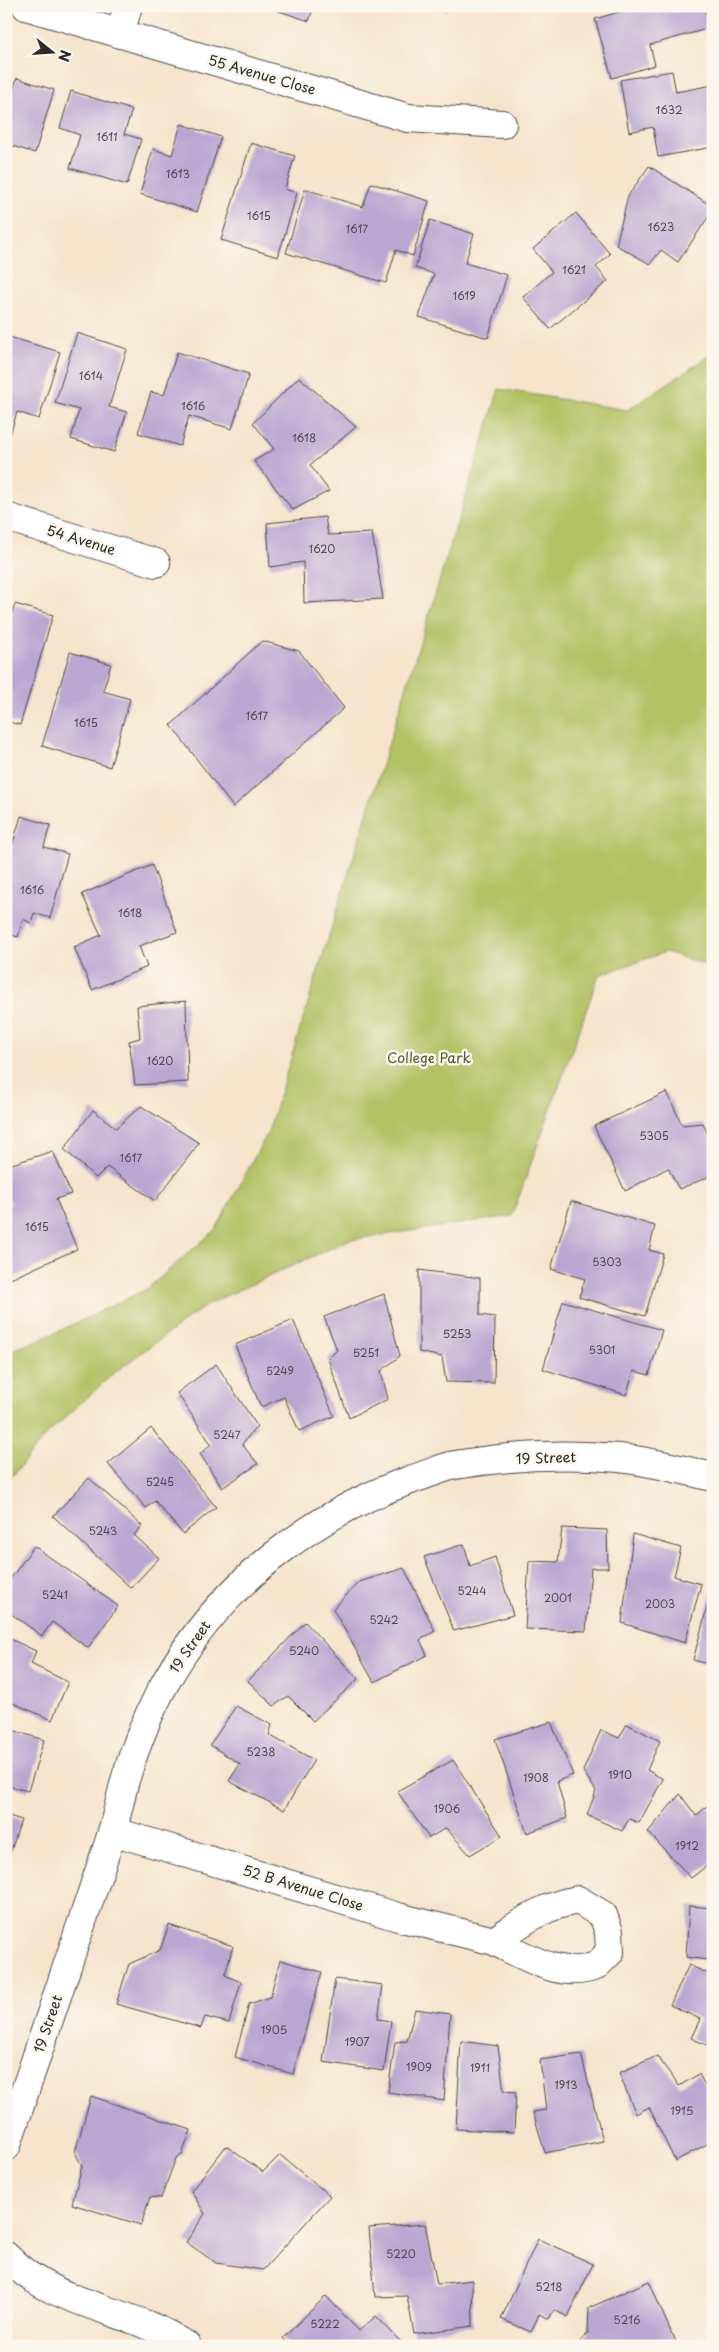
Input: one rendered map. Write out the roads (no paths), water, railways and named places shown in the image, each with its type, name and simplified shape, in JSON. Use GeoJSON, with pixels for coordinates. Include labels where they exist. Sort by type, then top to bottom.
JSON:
{"type":"FeatureCollection","features":[{"type":"Feature","properties":{"kind":"street","name":"55 Avenue Close"},"geometry":{"type":"LineString","coordinates":[[26,6],[408,118],[502,124]]}},
{"type":"Feature","properties":{"kind":"street"},"geometry":{"type":"LineString","coordinates":[[120,34],[128,6]]}},
{"type":"Feature","properties":{"kind":"street","name":"54 Avenue"},"geometry":{"type":"LineString","coordinates":[[6,518],[156,563]]}},
{"type":"Feature","properties":{"kind":"street","name":"19 Street"},"geometry":{"type":"LineString","coordinates":[[6,2147],[112,1832],[126,1777],[145,1725],[183,1653],[224,1602],[262,1564],[308,1530],[351,1504],[394,1486],[453,1466],[517,1458],[569,1456],[619,1458],[662,1465],[713,1477]]}},
{"type":"Feature","properties":{"kind":"street","name":"52 B Avenue Close"},"geometry":{"type":"LineString","coordinates":[[112,1832],[398,1917],[494,1941]]}},
{"type":"Feature","properties":{"kind":"street"},"geometry":{"type":"LineString","coordinates":[[6,2256],[20,2270],[42,2283],[90,2304],[152,2327],[187,2346]]}},
{"type":"Feature","properties":{"kind":"park label","name":"College Park"},"geometry":{"type":"Point","coordinates":[429,1058]}}]}
